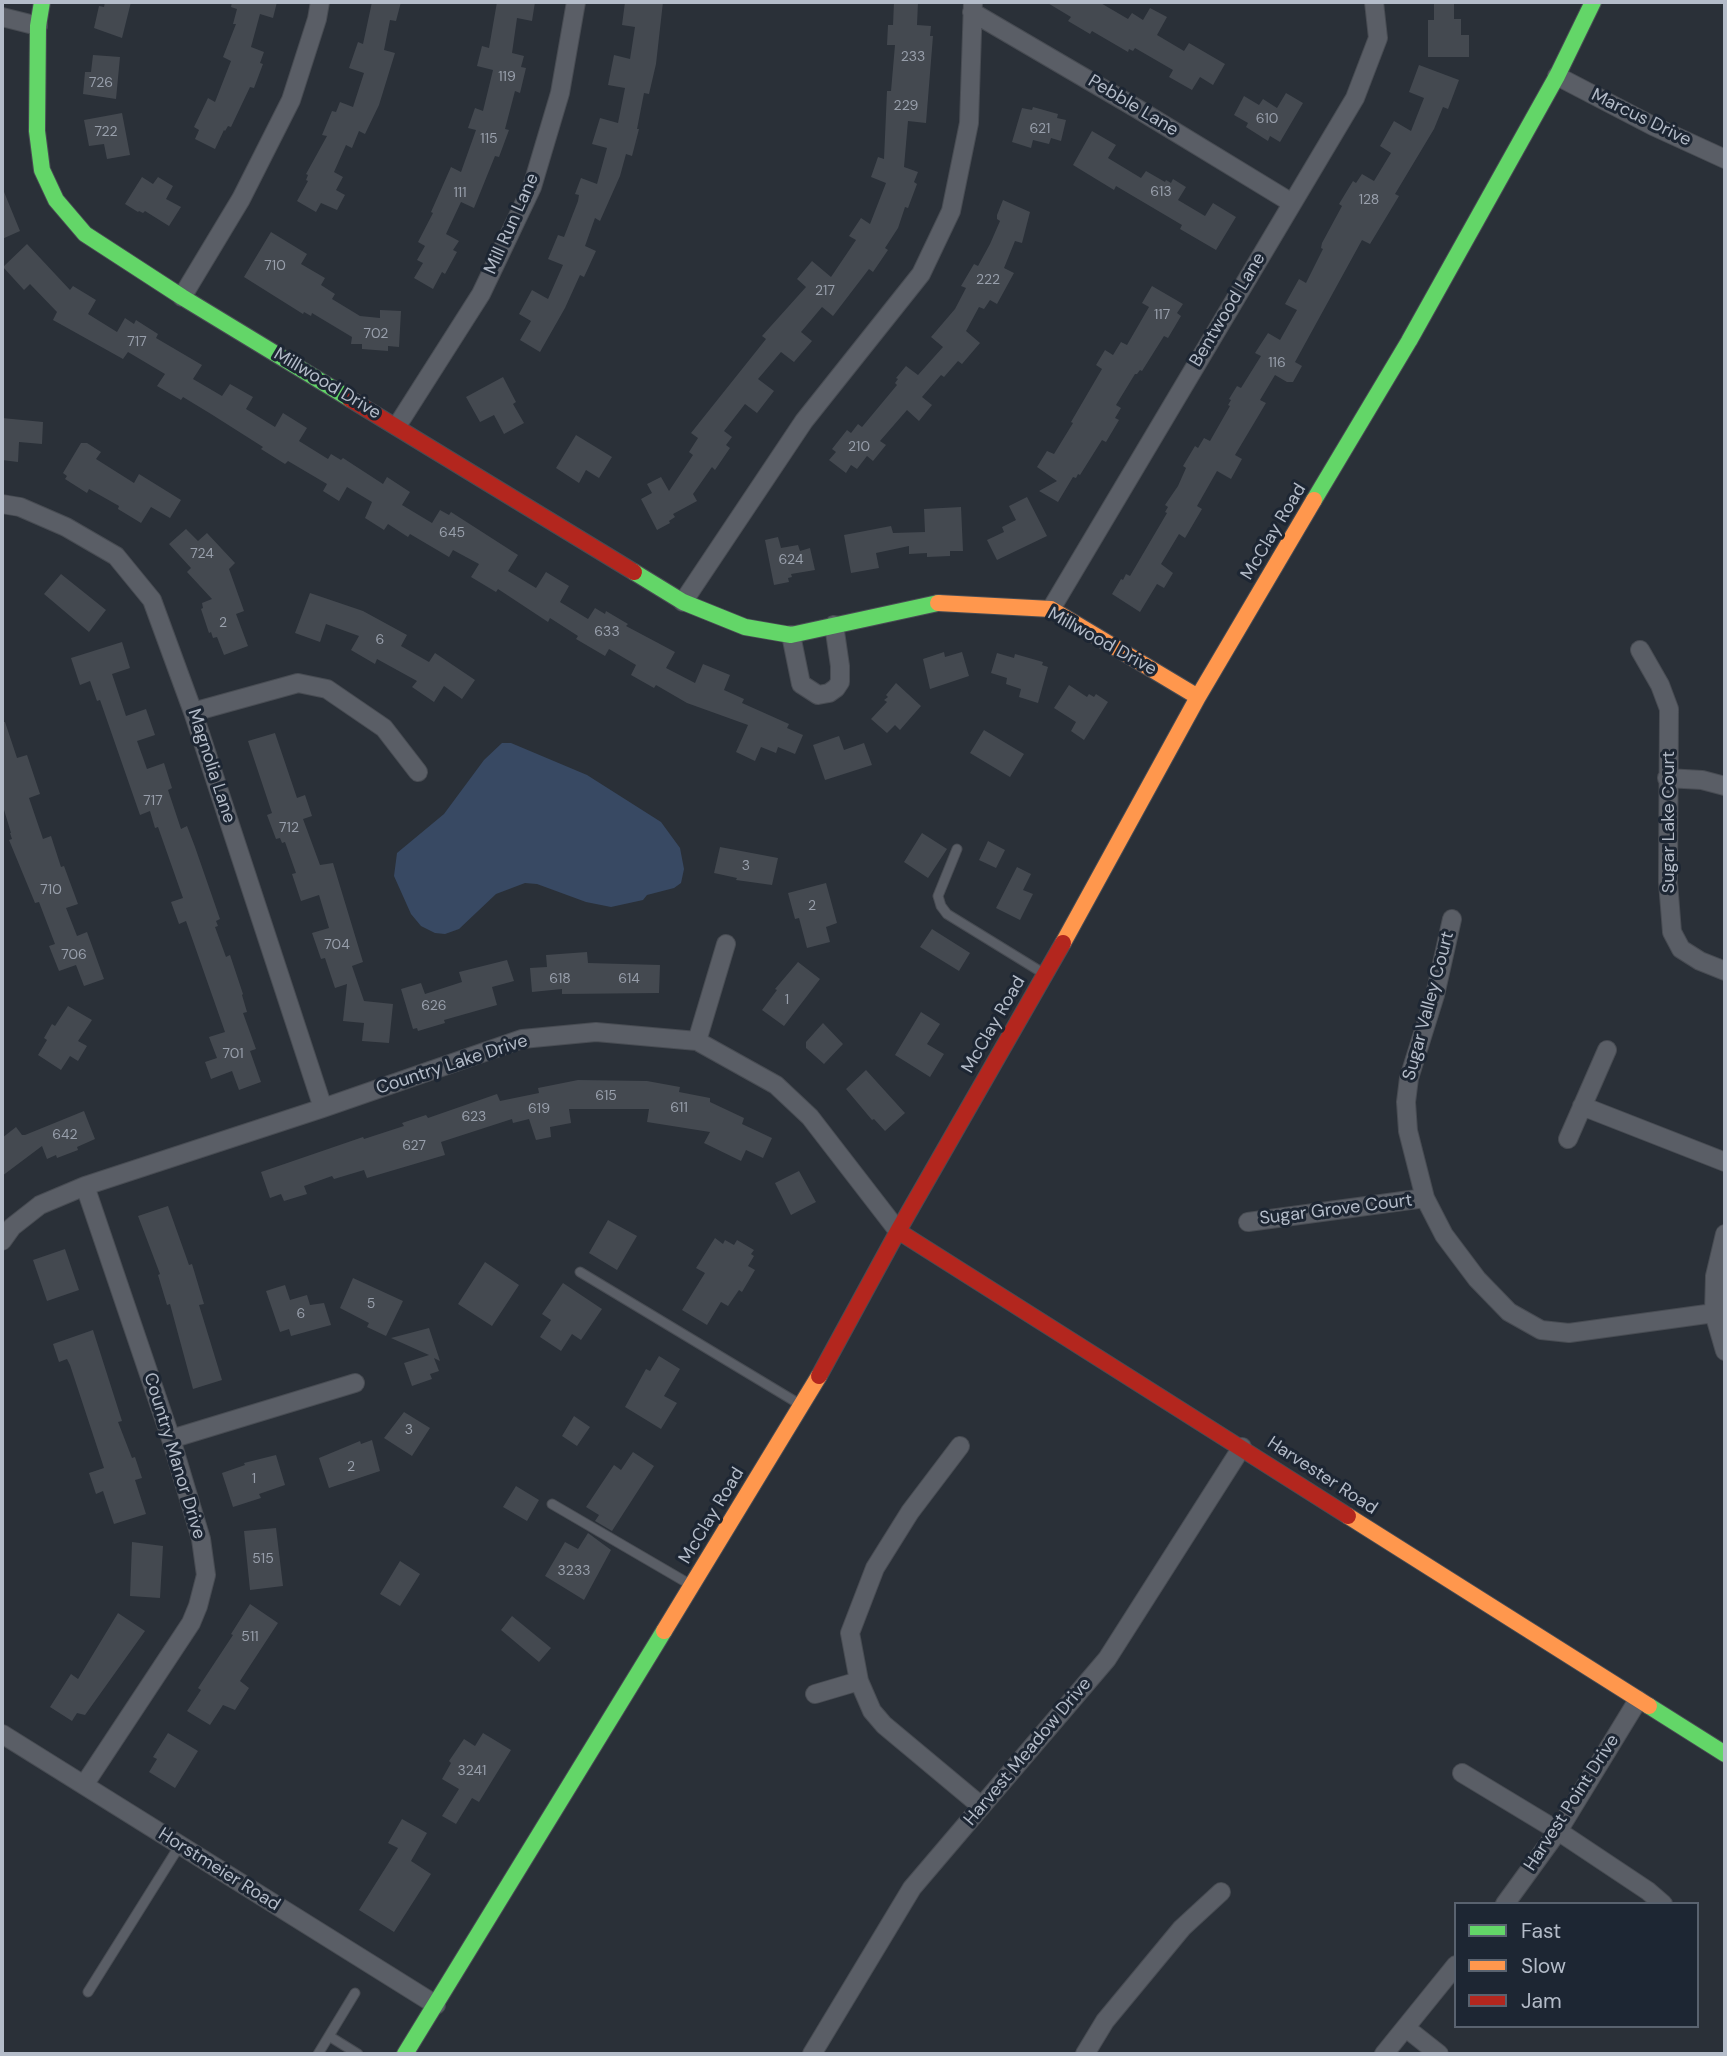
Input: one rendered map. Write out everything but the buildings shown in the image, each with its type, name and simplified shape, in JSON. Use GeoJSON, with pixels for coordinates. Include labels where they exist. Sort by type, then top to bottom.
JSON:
{"type":"FeatureCollection","features":[{"type":"Feature","properties":{"kind":"main road","name":"Millwood Drive"},"geometry":{"type":"LineString","coordinates":[[42,2],[38,26],[37,131],[42,170],[56,200],[85,234],[182,297],[683,602],[745,628],[791,635],[944,602],[1051,609],[1198,697]]}},
{"type":"Feature","properties":{"kind":"main road","name":"McClay Road"},"geometry":{"type":"LineString","coordinates":[[405,2054],[802,1406],[898,1230],[1046,974],[1198,697],[1409,341],[1557,76],[1593,2]]}},
{"type":"Feature","properties":{"kind":"main road","name":"Harvester Road"},"geometry":{"type":"LineString","coordinates":[[898,1230],[1725,1754]]}},
{"type":"Feature","properties":{"kind":"street"},"geometry":{"type":"LineString","coordinates":[[182,297],[241,199],[291,100],[320,2]]}},
{"type":"Feature","properties":{"kind":"street","name":"Mill Run Lane"},"geometry":{"type":"LineString","coordinates":[[397,426],[481,294],[531,187],[559,93],[576,2]]}},
{"type":"Feature","properties":{"kind":"street","name":"Bentwood Lane"},"geometry":{"type":"LineString","coordinates":[[1051,609],[1355,98],[1378,38],[1374,2]]}},
{"type":"Feature","properties":{"kind":"street"},"geometry":{"type":"LineString","coordinates":[[683,602],[804,421],[921,274],[951,211],[969,123],[973,7]]}},
{"type":"Feature","properties":{"kind":"street","name":"Pebble Lane"},"geometry":{"type":"LineString","coordinates":[[973,7],[1292,203]]}},
{"type":"Feature","properties":{"kind":"street"},"geometry":{"type":"LineString","coordinates":[[2,17],[38,26]]}},
{"type":"Feature","properties":{"kind":"street","name":"Marcus Drive"},"geometry":{"type":"LineString","coordinates":[[1557,76],[1653,127],[1725,159]]}},
{"type":"Feature","properties":{"kind":"street","name":"Magnolia Lane"},"geometry":{"type":"LineString","coordinates":[[2,504],[20,507],[66,527],[116,556],[152,600],[193,712],[323,1108]]}},
{"type":"Feature","properties":{"kind":"street"},"geometry":{"type":"LineString","coordinates":[[791,635],[801,684],[818,695],[829,693],[840,682],[834,625]]}},
{"type":"Feature","properties":{"kind":"street","name":"Sugar Lake Court"},"geometry":{"type":"LineString","coordinates":[[1640,650],[1660,685],[1669,709],[1668,882],[1672,933],[1681,949],[1700,961],[1725,971]]}},
{"type":"Feature","properties":{"kind":"street"},"geometry":{"type":"LineString","coordinates":[[193,712],[298,683],[327,689],[384,728],[418,772]]}},
{"type":"Feature","properties":{"kind":"street"},"geometry":{"type":"LineString","coordinates":[[1667,778],[1702,780],[1725,786]]}},
{"type":"Feature","properties":{"kind":"street","name":"Sugar Valley Court"},"geometry":{"type":"LineString","coordinates":[[1452,919],[1435,995],[1409,1078],[1406,1102],[1408,1131],[1425,1198],[1444,1235],[1476,1279],[1509,1312],[1541,1330],[1569,1333],[1714,1313]]}},
{"type":"Feature","properties":{"kind":"street"},"geometry":{"type":"LineString","coordinates":[[697,1041],[726,944]]}},
{"type":"Feature","properties":{"kind":"street","name":"Country Lake Drive"},"geometry":{"type":"LineString","coordinates":[[2,1241],[12,1227],[40,1205],[85,1186],[522,1039],[596,1032],[697,1041],[776,1085],[801,1109],[898,1230]]}},
{"type":"Feature","properties":{"kind":"street"},"geometry":{"type":"LineString","coordinates":[[1568,1139],[1607,1050]]}},
{"type":"Feature","properties":{"kind":"street"},"geometry":{"type":"LineString","coordinates":[[1582,1106],[1725,1162]]}},
{"type":"Feature","properties":{"kind":"street","name":"Country Manor Drive"},"geometry":{"type":"LineString","coordinates":[[84,1785],[191,1623],[206,1575],[201,1539],[171,1439],[85,1186]]}},
{"type":"Feature","properties":{"kind":"street","name":"Sugar Grove Court"},"geometry":{"type":"LineString","coordinates":[[1248,1222],[1425,1198]]}},
{"type":"Feature","properties":{"kind":"street"},"geometry":{"type":"LineString","coordinates":[[1725,1234],[1715,1276],[1714,1313],[1725,1351]]}},
{"type":"Feature","properties":{"kind":"street"},"geometry":{"type":"LineString","coordinates":[[171,1439],[355,1383]]}},
{"type":"Feature","properties":{"kind":"street"},"geometry":{"type":"LineString","coordinates":[[960,1446],[910,1512],[875,1568],[850,1633],[859,1681],[872,1711],[884,1726],[981,1806]]}},
{"type":"Feature","properties":{"kind":"street","name":"Harvest Meadow Drive"},"geometry":{"type":"LineString","coordinates":[[812,2054],[912,1888],[1107,1659],[1242,1447]]}},
{"type":"Feature","properties":{"kind":"street"},"geometry":{"type":"LineString","coordinates":[[815,1694],[859,1681]]}},
{"type":"Feature","properties":{"kind":"street","name":"Harvest Point Drive"},"geometry":{"type":"LineString","coordinates":[[1506,1902],[1558,1831],[1638,1700]]}},
{"type":"Feature","properties":{"kind":"street","name":"Horstmeier Road"},"geometry":{"type":"LineString","coordinates":[[2,1734],[436,2005]]}},
{"type":"Feature","properties":{"kind":"street"},"geometry":{"type":"LineString","coordinates":[[1462,1773],[1558,1831],[1661,1902]]}},
{"type":"Feature","properties":{"kind":"street"},"geometry":{"type":"LineString","coordinates":[[1085,2054],[1105,2021],[1182,1928],[1221,1892]]}},
{"type":"Feature","properties":{"kind":"street"},"geometry":{"type":"LineString","coordinates":[[1384,2054],[1454,1968]]}},
{"type":"Feature","properties":{"kind":"street"},"geometry":{"type":"LineString","coordinates":[[1406,2028],[1439,2054]]}},
{"type":"Feature","properties":{"kind":"lane"},"geometry":{"type":"LineString","coordinates":[[957,849],[938,896],[940,906],[947,914],[1046,974]]}},
{"type":"Feature","properties":{"kind":"lane"},"geometry":{"type":"LineString","coordinates":[[580,1272],[802,1406]]}},
{"type":"Feature","properties":{"kind":"lane"},"geometry":{"type":"LineString","coordinates":[[552,1504],[692,1586]]}},
{"type":"Feature","properties":{"kind":"lane"},"geometry":{"type":"LineString","coordinates":[[89,1992],[180,1846]]}},
{"type":"Feature","properties":{"kind":"lane"},"geometry":{"type":"LineString","coordinates":[[318,2054],[355,1993]]}},
{"type":"Feature","properties":{"kind":"lane"},"geometry":{"type":"LineString","coordinates":[[329,2036],[358,2054]]}},
{"type":"Feature","properties":{"kind":"water"},"geometry":{"type":"Polygon","coordinates":[[[502,743],[511,743],[587,775],[661,822],[680,848],[684,869],[681,883],[674,888],[647,895],[643,900],[611,907],[586,902],[537,884],[525,883],[496,894],[459,929],[445,934],[435,933],[421,926],[411,914],[394,876],[397,853],[444,814],[484,760],[502,743]]]}},
{"type":"Feature","properties":{"kind":"traffic: fast"},"geometry":{"type":"LineString","coordinates":[[42,2],[38,26],[37,131],[42,170],[56,200],[85,234],[182,297],[350,399]]}},
{"type":"Feature","properties":{"kind":"traffic: fast"},"geometry":{"type":"LineString","coordinates":[[1314,500],[1409,341],[1557,76],[1593,2]]}},
{"type":"Feature","properties":{"kind":"traffic: fast"},"geometry":{"type":"LineString","coordinates":[[634,572],[683,602],[745,627],[791,635],[938,603]]}},
{"type":"Feature","properties":{"kind":"traffic: fast"},"geometry":{"type":"LineString","coordinates":[[405,2054],[664,1631]]}},
{"type":"Feature","properties":{"kind":"traffic: fast"},"geometry":{"type":"LineString","coordinates":[[1649,1706],[1725,1754]]}},
{"type":"Feature","properties":{"kind":"traffic: slow"},"geometry":{"type":"LineString","coordinates":[[1063,943],[1198,697],[1314,500]]}},
{"type":"Feature","properties":{"kind":"traffic: slow"},"geometry":{"type":"LineString","coordinates":[[938,603],[1051,609],[1198,697]]}},
{"type":"Feature","properties":{"kind":"traffic: slow"},"geometry":{"type":"LineString","coordinates":[[664,1631],[819,1376]]}},
{"type":"Feature","properties":{"kind":"traffic: slow"},"geometry":{"type":"LineString","coordinates":[[1348,1516],[1649,1706]]}},
{"type":"Feature","properties":{"kind":"traffic: jam"},"geometry":{"type":"LineString","coordinates":[[350,399],[634,572]]}},
{"type":"Feature","properties":{"kind":"traffic: jam"},"geometry":{"type":"LineString","coordinates":[[819,1376],[898,1231],[1063,943]]}},
{"type":"Feature","properties":{"kind":"traffic: jam"},"geometry":{"type":"LineString","coordinates":[[898,1231],[1348,1516]]}}]}
